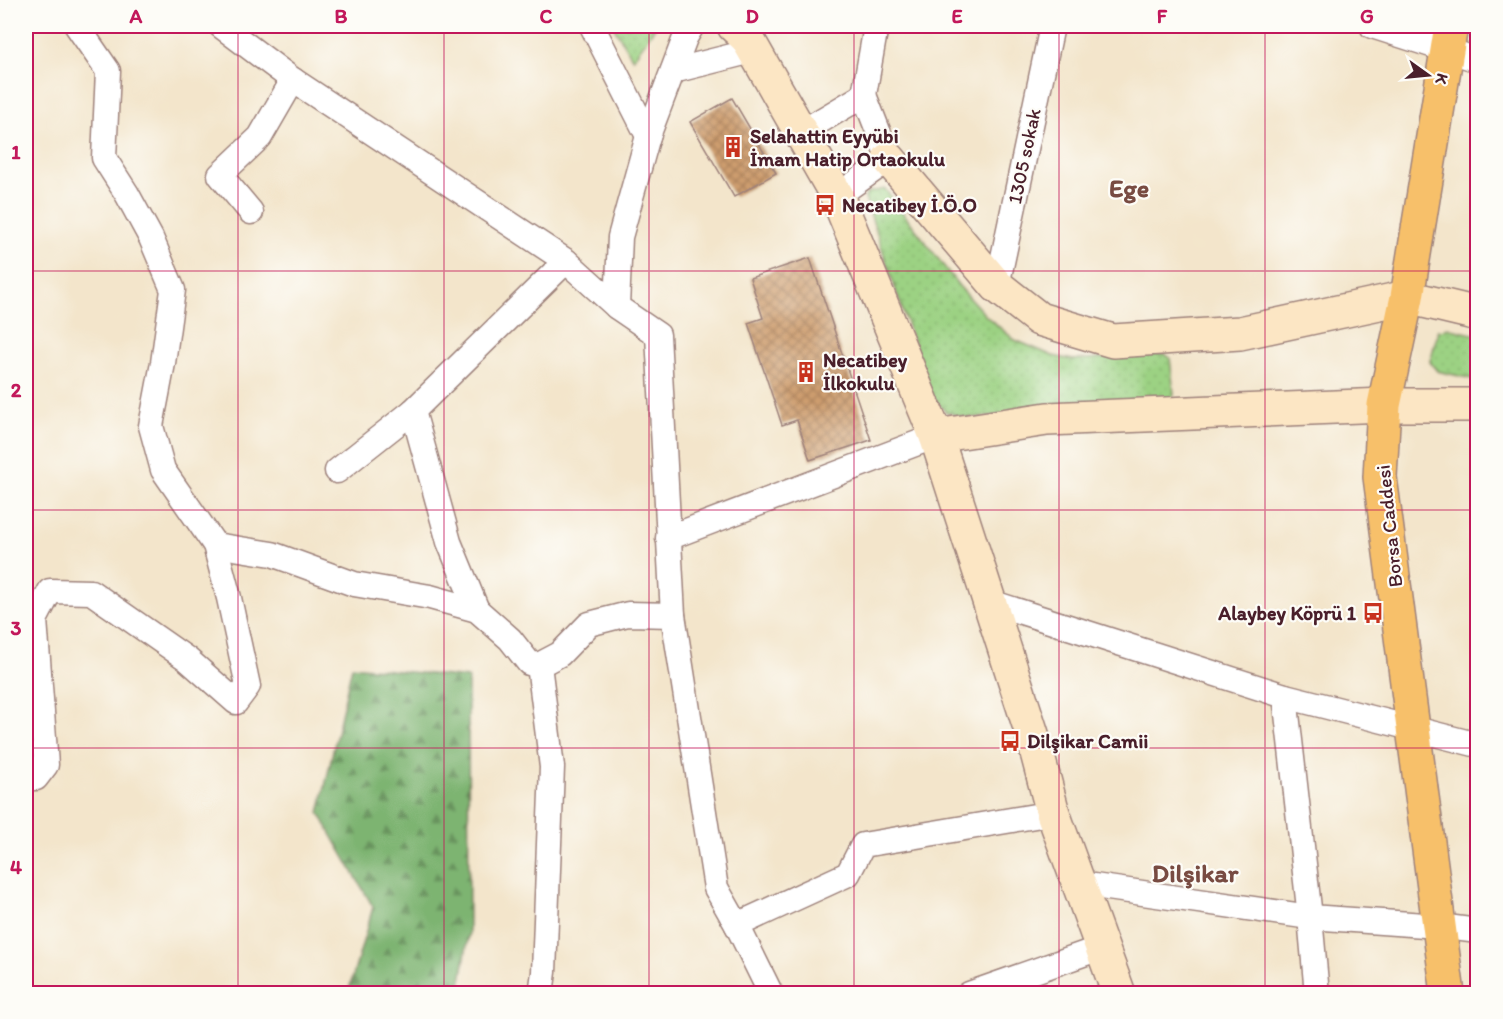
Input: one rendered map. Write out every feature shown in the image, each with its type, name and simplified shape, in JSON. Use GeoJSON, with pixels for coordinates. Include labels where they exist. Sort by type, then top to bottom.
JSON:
{"type":"FeatureCollection","features":[{"type":"Feature","properties":{"kind":"main road"},"geometry":{"type":"LineString","coordinates":[[745,35],[837,196],[936,436],[987,602],[1032,734],[1053,813],[1119,993]]}},
{"type":"Feature","properties":{"kind":"main road","name":"Borsa Caddesi"},"geometry":{"type":"LineString","coordinates":[[1448,993],[1380,477],[1384,405],[1407,297],[1449,37]]}},
{"type":"Feature","properties":{"kind":"main road"},"geometry":{"type":"LineString","coordinates":[[889,159],[996,286],[1039,319],[1113,341],[1240,333],[1407,297],[1478,314]]}},
{"type":"Feature","properties":{"kind":"main road"},"geometry":{"type":"LineString","coordinates":[[936,436],[1047,419],[1384,405],[1478,405]]}},
{"type":"Feature","properties":{"kind":"street"},"geometry":{"type":"LineString","coordinates":[[26,778],[36,778],[46,765],[33,607],[50,591],[91,592],[187,659],[236,702],[248,686],[215,545],[163,470],[151,426],[173,290],[151,238],[104,158],[108,71],[77,26]]}},
{"type":"Feature","properties":{"kind":"street"},"geometry":{"type":"LineString","coordinates":[[221,26],[293,81],[566,261],[617,307],[658,335],[673,615],[716,888],[771,993]]}},
{"type":"Feature","properties":{"kind":"street"},"geometry":{"type":"LineString","coordinates":[[592,26],[648,136]]}},
{"type":"Feature","properties":{"kind":"street"},"geometry":{"type":"LineString","coordinates":[[617,307],[620,237],[648,136],[692,26]]}},
{"type":"Feature","properties":{"kind":"street"},"geometry":{"type":"LineString","coordinates":[[837,196],[889,159],[864,95],[876,26]]}},
{"type":"Feature","properties":{"kind":"street","name":"1305 sokak"},"geometry":{"type":"LineString","coordinates":[[996,286],[1052,26]]}},
{"type":"Feature","properties":{"kind":"street"},"geometry":{"type":"LineString","coordinates":[[1372,26],[1449,37],[1478,60]]}},
{"type":"Feature","properties":{"kind":"street"},"geometry":{"type":"LineString","coordinates":[[673,71],[745,35]]}},
{"type":"Feature","properties":{"kind":"street"},"geometry":{"type":"LineString","coordinates":[[251,212],[220,175],[260,137],[293,81]]}},
{"type":"Feature","properties":{"kind":"street"},"geometry":{"type":"LineString","coordinates":[[800,133],[864,95]]}},
{"type":"Feature","properties":{"kind":"street"},"geometry":{"type":"LineString","coordinates":[[337,471],[413,411],[566,261]]}},
{"type":"Feature","properties":{"kind":"street"},"geometry":{"type":"LineString","coordinates":[[413,411],[449,542],[477,610]]}},
{"type":"Feature","properties":{"kind":"street"},"geometry":{"type":"LineString","coordinates":[[668,538],[936,436]]}},
{"type":"Feature","properties":{"kind":"street"},"geometry":{"type":"LineString","coordinates":[[215,545],[272,554],[354,584],[430,597],[477,610],[510,639],[529,663],[539,665],[560,654],[588,624],[628,614],[673,615]]}},
{"type":"Feature","properties":{"kind":"street"},"geometry":{"type":"LineString","coordinates":[[987,602],[1285,696],[1478,745]]}},
{"type":"Feature","properties":{"kind":"street"},"geometry":{"type":"LineString","coordinates":[[539,665],[552,767],[544,972],[541,993]]}},
{"type":"Feature","properties":{"kind":"street"},"geometry":{"type":"LineString","coordinates":[[1285,696],[1317,993]]}},
{"type":"Feature","properties":{"kind":"street"},"geometry":{"type":"LineString","coordinates":[[737,925],[848,874],[863,845],[1053,813]]}},
{"type":"Feature","properties":{"kind":"street"},"geometry":{"type":"LineString","coordinates":[[1080,884],[1310,917],[1478,931]]}},
{"type":"Feature","properties":{"kind":"street"},"geometry":{"type":"LineString","coordinates":[[969,993],[1103,947]]}},
{"type":"Feature","properties":{"kind":"green space"},"geometry":{"type":"Polygon","coordinates":[[[613,26],[656,26],[633,59],[613,26]]]}},
{"type":"Feature","properties":{"kind":"green space"},"geometry":{"type":"Polygon","coordinates":[[[885,189],[959,286],[986,316],[1015,340],[1053,356],[1073,360],[1165,354],[1170,358],[1174,394],[1171,400],[967,418],[946,412],[931,395],[865,198],[867,193],[885,189]]]}},
{"type":"Feature","properties":{"kind":"green space"},"geometry":{"type":"Polygon","coordinates":[[[1447,328],[1477,335],[1477,380],[1437,371],[1430,362],[1438,331],[1447,328]]]}},
{"type":"Feature","properties":{"kind":"green space"},"geometry":{"type":"Polygon","coordinates":[[[352,666],[468,678],[469,933],[459,993],[348,993],[373,907],[319,813],[352,666]]]}},
{"type":"Feature","properties":{"kind":"building","name":"Selahattin Eyyübi İmam Hatip Ortaokulu"},"geometry":{"type":"Polygon","coordinates":[[[732,98],[776,173],[734,197],[690,122],[732,98]]]}},
{"type":"Feature","properties":{"kind":"building","name":"Necatibey İlkokulu"},"geometry":{"type":"Polygon","coordinates":[[[810,258],[871,440],[810,460],[797,420],[782,425],[748,323],[763,318],[750,278],[810,258]]]}},
{"type":"Feature","properties":{"kind":"place","name":"Selahattin Eyyübi İmam Hatip Ortaokulu"},"geometry":{"type":"Point","coordinates":[733,147]}},
{"type":"Feature","properties":{"kind":"place","name":"Necatibey İ.Ö.O"},"geometry":{"type":"Point","coordinates":[825,205]}},
{"type":"Feature","properties":{"kind":"place","name":"Necatibey İlkokulu"},"geometry":{"type":"Point","coordinates":[806,372]}},
{"type":"Feature","properties":{"kind":"place","name":"Alaybey Köprü 1"},"geometry":{"type":"Point","coordinates":[1373,613]}},
{"type":"Feature","properties":{"kind":"place","name":"Dilşikar Camii"},"geometry":{"type":"Point","coordinates":[1010,741]}},
{"type":"Feature","properties":{"kind":"district","name":"Ege"},"geometry":{"type":"Point","coordinates":[1129,188]}},
{"type":"Feature","properties":{"kind":"district","name":"Dilşikar"},"geometry":{"type":"Point","coordinates":[1195,873]}}]}
